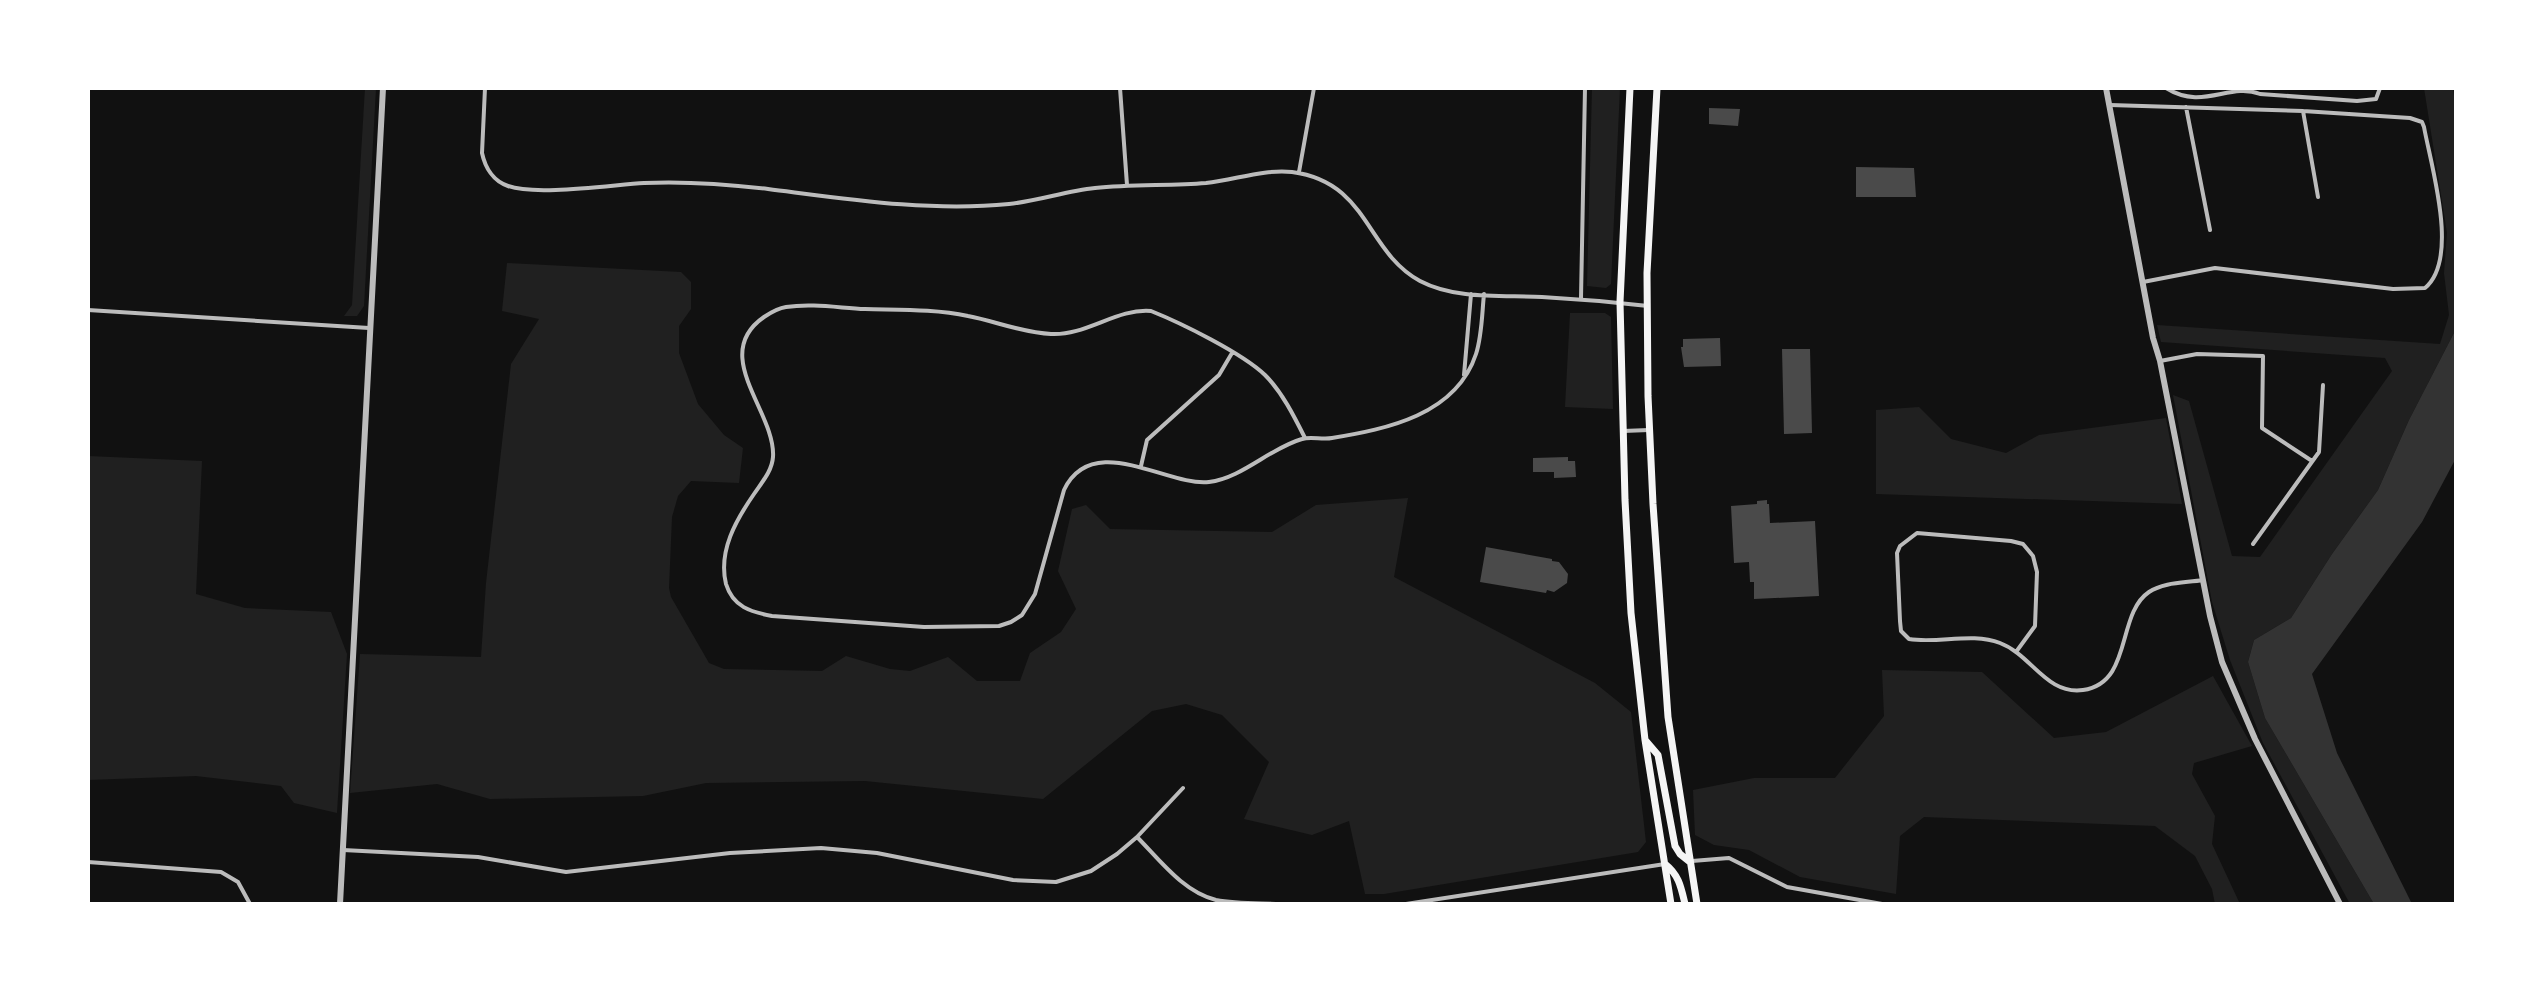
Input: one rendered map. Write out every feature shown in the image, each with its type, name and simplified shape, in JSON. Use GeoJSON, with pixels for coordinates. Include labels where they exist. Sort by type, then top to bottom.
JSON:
{"type":"FeatureCollection","features":[{"type":"Feature","properties":{"kind":"highway"},"geometry":{"type":"LineString","coordinates":[[1630,88],[1620,302],[1631,613],[1645,740],[1671,904]]}},
{"type":"Feature","properties":{"kind":"highway"},"geometry":{"type":"LineString","coordinates":[[1657,88],[1647,273],[1650,430],[1661,645],[1668,717],[1697,904]]}},
{"type":"Feature","properties":{"kind":"highway"},"geometry":{"type":"LineString","coordinates":[[1645,740],[1658,755],[1675,846],[1690,862]]}},
{"type":"Feature","properties":{"kind":"highway"},"geometry":{"type":"LineString","coordinates":[[1665,864],[1680,881],[1685,904]]}},
{"type":"Feature","properties":{"kind":"street"},"geometry":{"type":"LineString","coordinates":[[340,904],[383,88]]}},
{"type":"Feature","properties":{"kind":"street"},"geometry":{"type":"LineString","coordinates":[[485,88],[484,162],[500,182],[523,189],[706,183],[840,200],[987,206],[1030,201],[1090,188],[1210,182],[1278,172],[1299,173],[1310,175],[1346,196],[1366,218],[1384,249],[1408,273],[1434,287],[1471,294],[1581,299],[1648,306]]}},
{"type":"Feature","properties":{"kind":"street"},"geometry":{"type":"LineString","coordinates":[[1120,88],[1127,185]]}},
{"type":"Feature","properties":{"kind":"street"},"geometry":{"type":"LineString","coordinates":[[1299,173],[1314,88]]}},
{"type":"Feature","properties":{"kind":"street"},"geometry":{"type":"LineString","coordinates":[[1581,299],[1585,88]]}},
{"type":"Feature","properties":{"kind":"street"},"geometry":{"type":"LineString","coordinates":[[2106,88],[2153,338],[2219,650],[2246,721],[2340,904]]}},
{"type":"Feature","properties":{"kind":"street"},"geometry":{"type":"LineString","coordinates":[[2166,88],[2189,97],[2221,96],[2239,89],[2370,101],[2376,99],[2380,88]]}},
{"type":"Feature","properties":{"kind":"street"},"geometry":{"type":"LineString","coordinates":[[2109,105],[2377,115],[2410,118],[2422,122],[2424,127],[2441,222],[2438,274],[2425,288],[2393,289],[2215,268],[2143,282]]}},
{"type":"Feature","properties":{"kind":"street"},"geometry":{"type":"LineString","coordinates":[[2185,106],[2210,230]]}},
{"type":"Feature","properties":{"kind":"street"},"geometry":{"type":"LineString","coordinates":[[2303,111],[2318,197]]}},
{"type":"Feature","properties":{"kind":"street"},"geometry":{"type":"LineString","coordinates":[[1464,375],[1471,294]]}},
{"type":"Feature","properties":{"kind":"street"},"geometry":{"type":"LineString","coordinates":[[1305,438],[1272,383],[1247,360],[1157,313],[1144,310],[1054,335],[938,311],[788,307],[764,317],[748,338],[743,354],[744,373],[771,438],[773,460],[731,534],[724,560],[725,581],[731,596],[741,606],[750,612],[772,616],[924,627],[999,626],[1022,615],[1035,594],[1064,490],[1069,479],[1082,470],[1117,463],[1141,466],[1191,481],[1214,481],[1305,438],[1329,439],[1415,417],[1445,400],[1476,354],[1484,294]]}},
{"type":"Feature","properties":{"kind":"street"},"geometry":{"type":"LineString","coordinates":[[88,310],[369,328]]}},
{"type":"Feature","properties":{"kind":"street"},"geometry":{"type":"LineString","coordinates":[[1141,466],[1147,440],[1219,375],[1233,352]]}},
{"type":"Feature","properties":{"kind":"street"},"geometry":{"type":"LineString","coordinates":[[2160,361],[2197,354],[2263,356],[2262,428],[2312,461]]}},
{"type":"Feature","properties":{"kind":"street"},"geometry":{"type":"LineString","coordinates":[[2253,544],[2319,452],[2323,385]]}},
{"type":"Feature","properties":{"kind":"street"},"geometry":{"type":"LineString","coordinates":[[1623,431],[1650,430]]}},
{"type":"Feature","properties":{"kind":"street"},"geometry":{"type":"LineString","coordinates":[[2016,652],[2035,626],[2036,563],[2023,544],[1917,533],[1900,546],[1897,553],[1900,621],[1901,631],[1909,639],[1990,640],[2016,652],[2057,687],[2075,690],[2093,687],[2117,663],[2133,614],[2147,593],[2161,587],[2203,580]]}},
{"type":"Feature","properties":{"kind":"street"},"geometry":{"type":"LineString","coordinates":[[343,850],[478,857],[566,872],[730,853],[821,848],[877,853],[1013,880],[1056,882],[1091,871],[1137,837],[1183,788]]}},
{"type":"Feature","properties":{"kind":"street"},"geometry":{"type":"LineString","coordinates":[[1137,837],[1176,876],[1202,895],[1217,900],[1280,904]]}},
{"type":"Feature","properties":{"kind":"street"},"geometry":{"type":"LineString","coordinates":[[1690,862],[1729,858],[1787,887],[1882,904]]}},
{"type":"Feature","properties":{"kind":"street"},"geometry":{"type":"LineString","coordinates":[[88,862],[212,869],[238,882],[250,904]]}},
{"type":"Feature","properties":{"kind":"street"},"geometry":{"type":"LineString","coordinates":[[1406,904],[1665,864]]}},
{"type":"Feature","properties":{"kind":"shaded area"},"geometry":{"type":"Polygon","coordinates":[[[365,88],[376,88],[364,306],[357,316],[344,316],[352,305],[365,88]]]}},
{"type":"Feature","properties":{"kind":"shaded area"},"geometry":{"type":"Polygon","coordinates":[[[1592,88],[1620,88],[1611,284],[1606,288],[1587,286],[1592,88]]]}},
{"type":"Feature","properties":{"kind":"shaded area"},"geometry":{"type":"Polygon","coordinates":[[[2424,88],[2453,88],[2456,111],[2456,329],[2409,420],[2378,490],[2291,618],[2254,640],[2248,662],[2265,718],[2374,904],[2350,904],[2263,743],[2230,660],[2212,602],[2173,395],[2189,401],[2232,556],[2260,557],[2392,371],[2385,358],[2161,342],[2157,325],[2440,344],[2449,315],[2444,273],[2447,233],[2424,88]]]}},
{"type":"Feature","properties":{"kind":"shaded area"},"geometry":{"type":"Polygon","coordinates":[[[507,263],[681,272],[691,282],[691,309],[679,326],[679,353],[698,404],[724,435],[743,448],[739,483],[691,481],[678,496],[672,517],[671,597],[709,663],[724,669],[822,671],[846,656],[890,669],[910,671],[948,657],[977,681],[1020,681],[1030,653],[1061,632],[1076,609],[1058,571],[1072,509],[1086,505],[1110,529],[1272,532],[1316,505],[1408,498],[1394,577],[1595,683],[1631,712],[1646,842],[1638,852],[1384,894],[1365,894],[1349,821],[1312,835],[1244,819],[1269,762],[1222,715],[1186,704],[1152,711],[1043,799],[865,781],[706,783],[643,796],[490,799],[437,784],[350,793],[360,654],[481,657],[486,583],[511,364],[539,319],[502,311],[507,263]]]}},
{"type":"Feature","properties":{"kind":"shaded area"},"geometry":{"type":"Polygon","coordinates":[[[1570,313],[1605,313],[1611,317],[1613,409],[1565,407],[1570,313]]]}},
{"type":"Feature","properties":{"kind":"shaded area"},"geometry":{"type":"Polygon","coordinates":[[[2456,329],[2456,458],[2422,522],[2312,674],[2337,753],[2412,904],[2374,904],[2265,718],[2248,662],[2254,640],[2291,618],[2378,490],[2409,420],[2456,329]]]}},
{"type":"Feature","properties":{"kind":"shaded area"},"geometry":{"type":"Polygon","coordinates":[[[1919,407],[1951,439],[2006,453],[2039,435],[2166,418],[2182,504],[1876,494],[1876,410],[1919,407]]]}},
{"type":"Feature","properties":{"kind":"shaded area"},"geometry":{"type":"Polygon","coordinates":[[[88,456],[202,461],[196,594],[245,608],[331,612],[347,654],[337,813],[294,803],[281,786],[196,776],[88,780],[88,456]]]}},
{"type":"Feature","properties":{"kind":"shaded area"},"geometry":{"type":"Polygon","coordinates":[[[1882,670],[1982,672],[2054,738],[2106,732],[2213,676],[2252,746],[2194,763],[2192,774],[2215,816],[2212,844],[2240,904],[2215,904],[2212,889],[2195,856],[2155,826],[1924,817],[1900,836],[1896,894],[1800,877],[1749,850],[1714,845],[1695,835],[1693,790],[1754,778],[1835,778],[1884,716],[1882,670]]]}},
{"type":"Feature","properties":{"kind":"building"},"geometry":{"type":"Polygon","coordinates":[[[1709,108],[1740,109],[1738,126],[1709,124],[1709,108]]]}},
{"type":"Feature","properties":{"kind":"building"},"geometry":{"type":"Polygon","coordinates":[[[1856,167],[1914,168],[1916,197],[1856,197],[1856,167]]]}},
{"type":"Feature","properties":{"kind":"building"},"geometry":{"type":"Polygon","coordinates":[[[1720,338],[1721,366],[1684,367],[1683,339],[1720,338]]]}},
{"type":"Feature","properties":{"kind":"building"},"geometry":{"type":"Polygon","coordinates":[[[1782,349],[1810,349],[1812,433],[1784,434],[1782,349]]]}},
{"type":"Feature","properties":{"kind":"building"},"geometry":{"type":"Polygon","coordinates":[[[1568,457],[1568,461],[1575,461],[1576,477],[1554,478],[1554,472],[1533,472],[1533,458],[1568,457]]]}},
{"type":"Feature","properties":{"kind":"building"},"geometry":{"type":"Polygon","coordinates":[[[1767,500],[1770,523],[1815,521],[1819,596],[1754,599],[1749,562],[1734,563],[1731,506],[1767,500]]]}},
{"type":"Feature","properties":{"kind":"building"},"geometry":{"type":"Polygon","coordinates":[[[1486,547],[1559,562],[1568,574],[1567,583],[1554,592],[1547,590],[1546,593],[1480,582],[1486,547]]]}}]}
